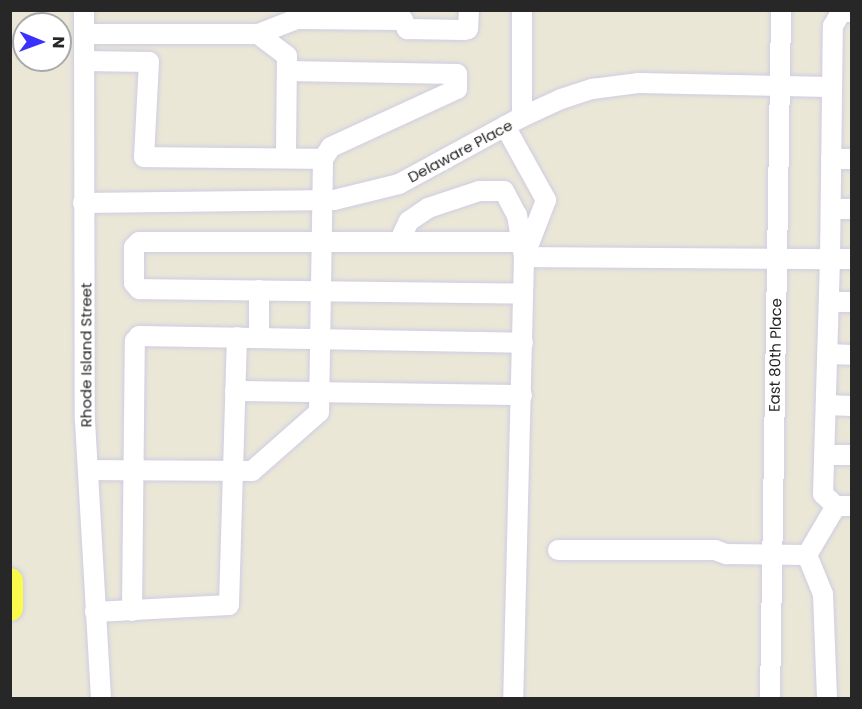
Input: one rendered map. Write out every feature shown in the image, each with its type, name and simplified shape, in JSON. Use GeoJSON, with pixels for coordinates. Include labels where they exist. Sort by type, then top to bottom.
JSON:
{"type":"FeatureCollection","features":[{"type":"Feature","properties":{"kind":"main road"},"geometry":{"type":"LineString","coordinates":[[10,581],[10,608]]}},
{"type":"Feature","properties":{"kind":"street","name":"Rhode Island Street"},"geometry":{"type":"LineString","coordinates":[[84,10],[83,203],[88,470],[101,699]]}},
{"type":"Feature","properties":{"kind":"street"},"geometry":{"type":"LineString","coordinates":[[84,34],[258,34],[297,19],[403,15],[407,29],[464,30],[468,29],[469,10]]}},
{"type":"Feature","properties":{"kind":"street"},"geometry":{"type":"LineString","coordinates":[[522,10],[514,122],[546,200],[523,250]]}},
{"type":"Feature","properties":{"kind":"street","name":"East 80th Place"},"geometry":{"type":"LineString","coordinates":[[770,699],[781,10]]}},
{"type":"Feature","properties":{"kind":"street"},"geometry":{"type":"LineString","coordinates":[[807,555],[844,506],[823,494],[831,159],[842,107],[832,87],[842,58],[833,26],[841,12],[852,12]]}},
{"type":"Feature","properties":{"kind":"street"},"geometry":{"type":"LineString","coordinates":[[258,34],[287,56],[286,157]]}},
{"type":"Feature","properties":{"kind":"street"},"geometry":{"type":"LineString","coordinates":[[84,61],[150,62],[144,157],[324,159]]}},
{"type":"Feature","properties":{"kind":"street"},"geometry":{"type":"LineString","coordinates":[[88,470],[252,471],[319,412],[320,202],[324,159],[331,147],[457,89],[457,74],[287,71]]}},
{"type":"Feature","properties":{"kind":"street","name":"Delaware Place"},"geometry":{"type":"LineString","coordinates":[[83,203],[320,202],[399,184],[514,122],[568,96],[624,84],[832,87]]}},
{"type":"Feature","properties":{"kind":"street"},"geometry":{"type":"LineString","coordinates":[[831,159],[852,159]]}},
{"type":"Feature","properties":{"kind":"street"},"geometry":{"type":"LineString","coordinates":[[399,242],[409,221],[428,208],[479,191],[504,191],[517,215],[523,250],[524,294],[513,699]]}},
{"type":"Feature","properties":{"kind":"street"},"geometry":{"type":"LineString","coordinates":[[831,209],[852,209]]}},
{"type":"Feature","properties":{"kind":"street"},"geometry":{"type":"LineString","coordinates":[[524,294],[139,289],[134,283],[134,247],[140,242],[399,242],[523,250],[852,259]]}},
{"type":"Feature","properties":{"kind":"street"},"geometry":{"type":"LineString","coordinates":[[259,290],[259,338]]}},
{"type":"Feature","properties":{"kind":"street"},"geometry":{"type":"LineString","coordinates":[[829,302],[852,302]]}},
{"type":"Feature","properties":{"kind":"street"},"geometry":{"type":"LineString","coordinates":[[132,611],[135,341],[143,335],[523,343]]}},
{"type":"Feature","properties":{"kind":"street"},"geometry":{"type":"LineString","coordinates":[[95,612],[229,605],[237,337]]}},
{"type":"Feature","properties":{"kind":"street"},"geometry":{"type":"LineString","coordinates":[[827,354],[852,355]]}},
{"type":"Feature","properties":{"kind":"street"},"geometry":{"type":"LineString","coordinates":[[236,391],[522,395]]}},
{"type":"Feature","properties":{"kind":"street"},"geometry":{"type":"LineString","coordinates":[[826,405],[852,406]]}},
{"type":"Feature","properties":{"kind":"street"},"geometry":{"type":"LineString","coordinates":[[824,454],[852,455]]}},
{"type":"Feature","properties":{"kind":"street"},"geometry":{"type":"LineString","coordinates":[[558,550],[715,550],[726,554],[807,555]]}},
{"type":"Feature","properties":{"kind":"street"},"geometry":{"type":"LineString","coordinates":[[807,555],[824,594],[828,699]]}}]}
